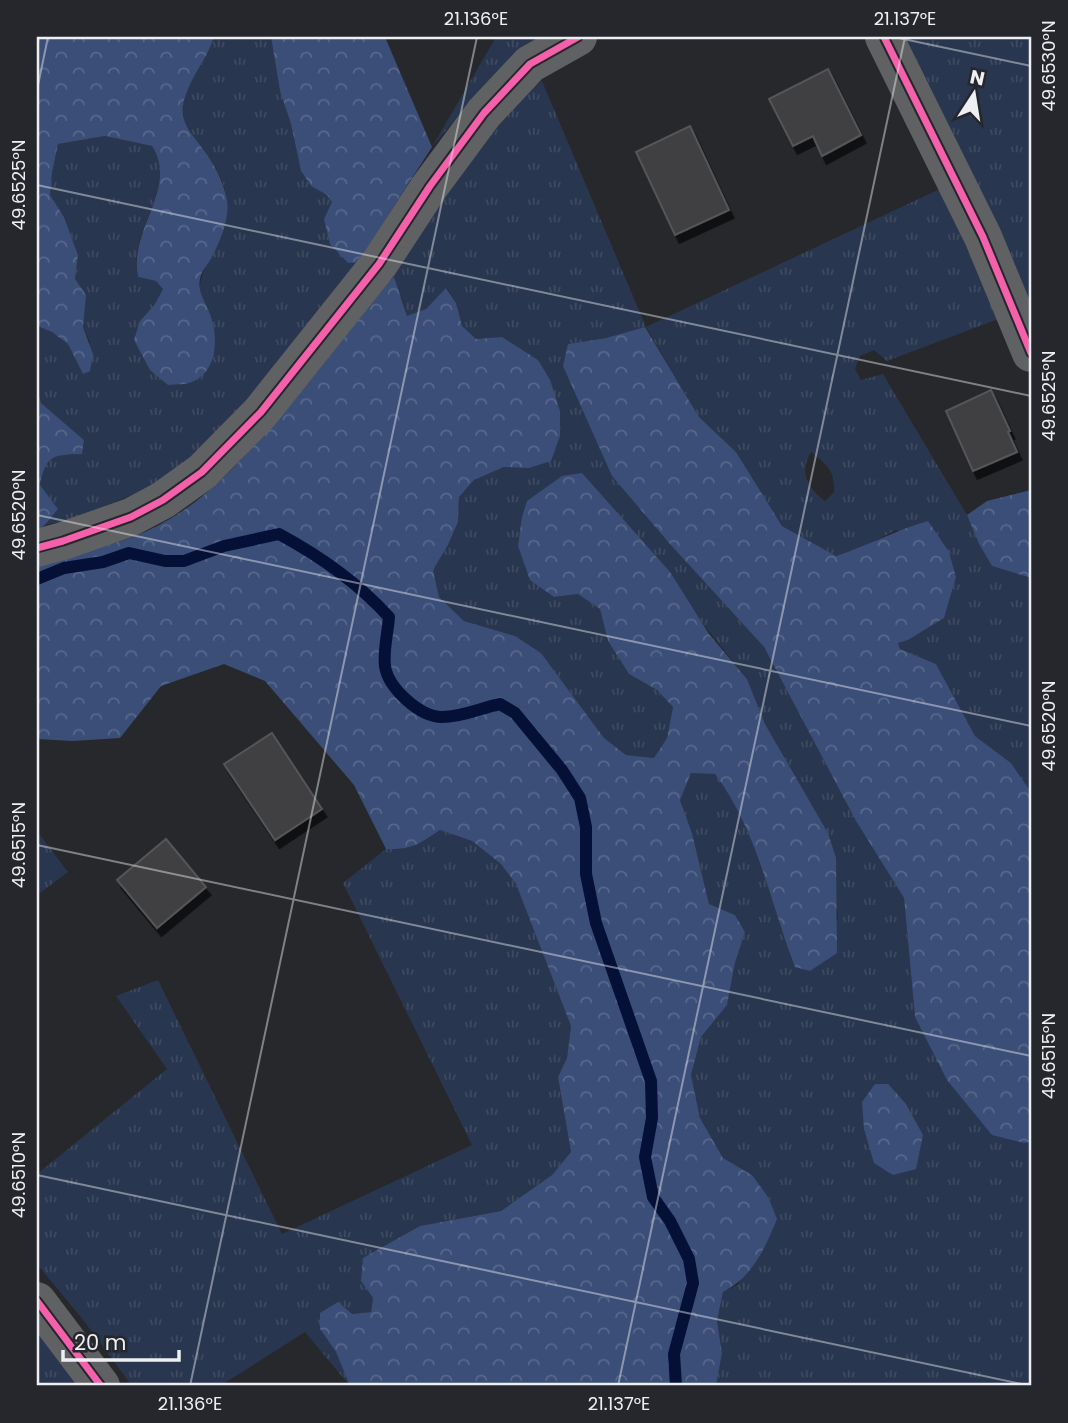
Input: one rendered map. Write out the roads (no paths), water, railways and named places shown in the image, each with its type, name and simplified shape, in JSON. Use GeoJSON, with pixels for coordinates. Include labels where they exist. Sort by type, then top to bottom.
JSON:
{"type":"FeatureCollection","features":[{"type":"Feature","properties":{"kind":"street"},"geometry":{"type":"LineString","coordinates":[[37,548],[131,517],[163,500],[202,472],[261,412],[379,264],[430,186],[484,113],[530,64],[578,37]]}},
{"type":"Feature","properties":{"kind":"street"},"geometry":{"type":"LineString","coordinates":[[884,37],[984,237],[1031,353]]}},
{"type":"Feature","properties":{"kind":"street"},"geometry":{"type":"LineString","coordinates":[[37,1301],[101,1386]]}},
{"type":"Feature","properties":{"kind":"waterway"},"geometry":{"type":"LineString","coordinates":[[37,579],[64,568],[103,562],[129,553],[165,561],[184,561],[224,546],[279,534],[337,571],[389,617],[385,666],[387,675],[406,700],[424,712],[442,717],[500,704],[515,713],[562,770],[580,798],[586,827],[586,874],[596,923],[651,1081],[652,1118],[645,1157],[653,1197],[670,1221],[689,1259],[693,1283],[674,1354],[676,1386]]}}]}
